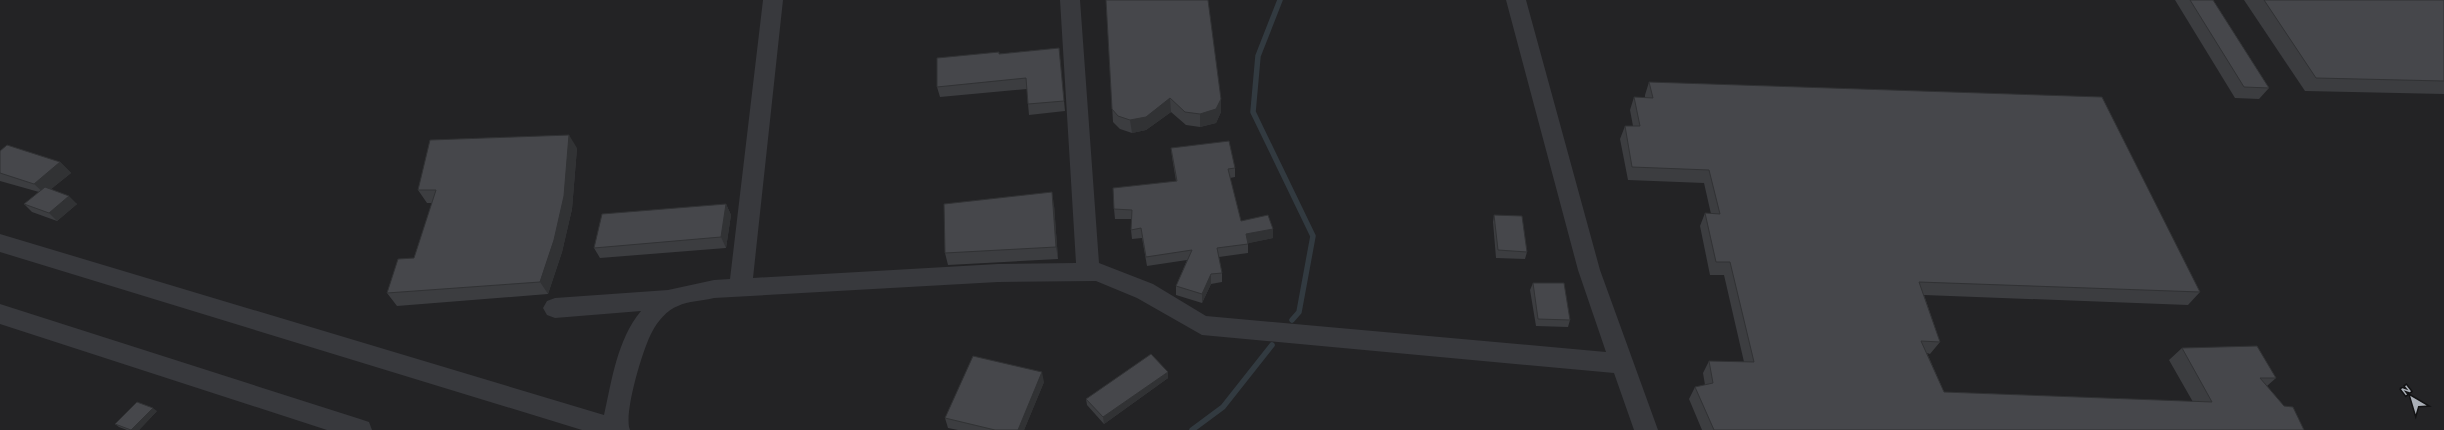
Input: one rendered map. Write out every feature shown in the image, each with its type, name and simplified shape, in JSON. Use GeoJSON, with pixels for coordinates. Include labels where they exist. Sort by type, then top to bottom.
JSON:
{"type":"FeatureCollection","features":[{"type":"Feature","properties":{"kind":"street"},"geometry":{"type":"LineString","coordinates":[[740,288],[773,0]]}},
{"type":"Feature","properties":{"kind":"street"},"geometry":{"type":"LineString","coordinates":[[1070,0],[1088,272]]}},
{"type":"Feature","properties":{"kind":"street"},"geometry":{"type":"LineString","coordinates":[[1516,0],[1589,270],[1624,364],[1646,430]]}},
{"type":"Feature","properties":{"kind":"street"},"geometry":{"type":"LineString","coordinates":[[0,243],[616,429],[631,351],[643,324],[669,299]]}},
{"type":"Feature","properties":{"kind":"street"},"geometry":{"type":"LineString","coordinates":[[555,308],[669,299],[714,289],[998,273],[1097,272],[1145,291],[1202,325],[1624,364]]}},
{"type":"Feature","properties":{"kind":"street"},"geometry":{"type":"LineString","coordinates":[[0,314],[360,430]]}},
{"type":"Feature","properties":{"kind":"shaded area"},"geometry":{"type":"Polygon","coordinates":[[[0,0],[2444,0],[2444,430],[0,430],[0,0]]]}},
{"type":"Feature","properties":{"kind":"building"},"geometry":{"type":"Polygon","coordinates":[[[1106,0],[1208,0],[1221,99],[1216,109],[1200,114],[1185,112],[1170,98],[1146,117],[1130,120],[1118,116],[1112,109],[1106,0]]]}},
{"type":"Feature","properties":{"kind":"building"},"geometry":{"type":"Polygon","coordinates":[[[2190,0],[2213,0],[2269,88],[2244,87],[2190,0]]]}},
{"type":"Feature","properties":{"kind":"building"},"geometry":{"type":"Polygon","coordinates":[[[2264,0],[2444,0],[2444,81],[2316,78],[2264,0]]]}},
{"type":"Feature","properties":{"kind":"building"},"geometry":{"type":"Polygon","coordinates":[[[1059,48],[1064,101],[1028,104],[1026,78],[937,87],[937,58],[1059,48]]]}},
{"type":"Feature","properties":{"kind":"building"},"geometry":{"type":"Polygon","coordinates":[[[1649,82],[2102,97],[2200,292],[1919,282],[1940,342],[1921,341],[1944,392],[2212,402],[2182,348],[2257,346],[2276,378],[2260,378],[2284,406],[2293,407],[2304,430],[1714,430],[1695,387],[1713,383],[1709,361],[1754,362],[1730,262],[1716,262],[1705,213],[1720,214],[1709,170],[1632,167],[1625,126],[1640,126],[1634,97],[1653,98],[1649,82]]]}},
{"type":"Feature","properties":{"kind":"building"},"geometry":{"type":"Polygon","coordinates":[[[569,135],[564,196],[554,240],[540,282],[387,293],[398,259],[414,258],[436,190],[418,190],[430,140],[569,135]]]}},
{"type":"Feature","properties":{"kind":"building"},"geometry":{"type":"Polygon","coordinates":[[[1229,141],[1235,168],[1228,169],[1241,221],[1268,215],[1273,229],[1246,234],[1248,244],[1217,248],[1222,273],[1211,274],[1202,294],[1176,286],[1192,250],[1146,257],[1141,228],[1131,230],[1132,210],[1114,209],[1113,188],[1177,181],[1171,148],[1229,141]]]}},
{"type":"Feature","properties":{"kind":"building"},"geometry":{"type":"Polygon","coordinates":[[[7,145],[60,162],[34,184],[0,173],[0,151],[7,145]]]}},
{"type":"Feature","properties":{"kind":"building"},"geometry":{"type":"Polygon","coordinates":[[[45,187],[69,196],[49,213],[24,204],[45,187]]]}},
{"type":"Feature","properties":{"kind":"building"},"geometry":{"type":"Polygon","coordinates":[[[1052,192],[1056,247],[945,253],[944,204],[1052,192]]]}},
{"type":"Feature","properties":{"kind":"building"},"geometry":{"type":"Polygon","coordinates":[[[726,204],[721,237],[594,248],[602,214],[726,204]]]}},
{"type":"Feature","properties":{"kind":"building"},"geometry":{"type":"Polygon","coordinates":[[[1494,215],[1522,216],[1527,252],[1498,250],[1494,215]]]}},
{"type":"Feature","properties":{"kind":"building"},"geometry":{"type":"Polygon","coordinates":[[[1533,283],[1564,283],[1570,320],[1538,319],[1533,283]]]}},
{"type":"Feature","properties":{"kind":"building"},"geometry":{"type":"Polygon","coordinates":[[[1151,354],[1168,372],[1103,417],[1086,399],[1151,354]]]}},
{"type":"Feature","properties":{"kind":"building"},"geometry":{"type":"Polygon","coordinates":[[[973,356],[1042,372],[1018,430],[995,430],[945,418],[973,356]]]}},
{"type":"Feature","properties":{"kind":"building"},"geometry":{"type":"Polygon","coordinates":[[[137,402],[153,408],[131,430],[115,424],[137,402]]]}},
{"type":"Feature","properties":{"kind":"waterway"},"geometry":{"type":"LineString","coordinates":[[1280,0],[1258,56],[1253,112],[1313,236],[1299,312],[1292,320]]}},
{"type":"Feature","properties":{"kind":"waterway"},"geometry":{"type":"LineString","coordinates":[[1192,430],[1223,407],[1272,345]]}}]}
